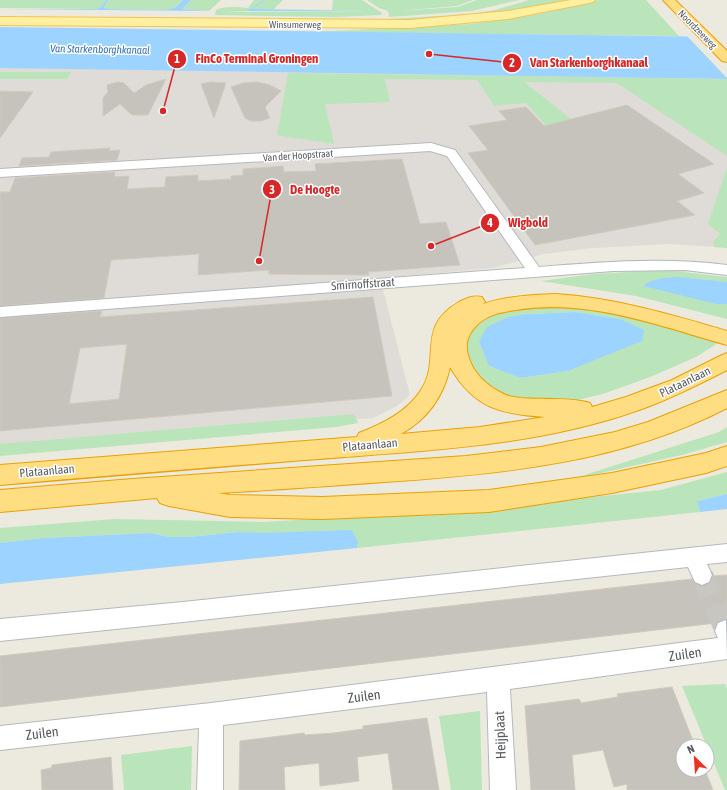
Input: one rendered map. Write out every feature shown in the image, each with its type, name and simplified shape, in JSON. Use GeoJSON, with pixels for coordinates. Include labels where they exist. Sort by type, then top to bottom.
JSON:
{"type":"FeatureCollection","features":[{"type":"Feature","properties":{"kind":"highway","name":"Noordzeeweg"},"geometry":{"type":"LineString","coordinates":[[669,0],[727,58]]}},
{"type":"Feature","properties":{"kind":"highway","name":"Noordzeeweg"},"geometry":{"type":"LineString","coordinates":[[684,0],[727,42]]}},
{"type":"Feature","properties":{"kind":"highway"},"geometry":{"type":"LineString","coordinates":[[349,447],[388,431],[416,412],[433,389],[439,368],[441,333],[447,322],[464,307],[475,302],[499,295],[545,291],[587,294],[635,302],[727,325]]}},
{"type":"Feature","properties":{"kind":"highway"},"geometry":{"type":"LineString","coordinates":[[618,410],[540,409],[502,403],[482,393],[463,373],[457,362],[455,350],[460,331],[474,316],[498,306],[526,302],[564,301],[604,305],[727,338]]}},
{"type":"Feature","properties":{"kind":"highway","name":"Plataanlaan"},"geometry":{"type":"LineString","coordinates":[[0,475],[349,447],[510,432],[580,420],[618,410],[675,389],[727,361]]}},
{"type":"Feature","properties":{"kind":"highway","name":"Plataanlaan"},"geometry":{"type":"LineString","coordinates":[[0,501],[450,468],[528,460],[578,451],[627,438],[674,423],[727,398]]}},
{"type":"Feature","properties":{"kind":"highway"},"geometry":{"type":"LineString","coordinates":[[134,490],[230,506],[322,508],[489,501],[612,483],[706,463],[727,456]]}},
{"type":"Feature","properties":{"kind":"main road","name":"Winsumerweg"},"geometry":{"type":"LineString","coordinates":[[0,21],[410,24],[508,15],[589,0]]}},
{"type":"Feature","properties":{"kind":"street","name":"Van der Hoopstraat"},"geometry":{"type":"LineString","coordinates":[[0,173],[431,147],[451,153],[535,271]]}},
{"type":"Feature","properties":{"kind":"street","name":"Smirnoffstraat"},"geometry":{"type":"LineString","coordinates":[[0,312],[535,271],[663,264],[706,266],[727,270]]}},
{"type":"Feature","properties":{"kind":"street"},"geometry":{"type":"LineString","coordinates":[[0,630],[727,553]]}},
{"type":"Feature","properties":{"kind":"street"},"geometry":{"type":"LineString","coordinates":[[693,556],[702,575]]}},
{"type":"Feature","properties":{"kind":"street","name":"Zuilen"},"geometry":{"type":"LineString","coordinates":[[0,738],[172,718],[211,715],[498,680],[727,637]]}},
{"type":"Feature","properties":{"kind":"street","name":"Heijplaat"},"geometry":{"type":"LineString","coordinates":[[498,680],[503,790]]}},
{"type":"Feature","properties":{"kind":"street"},"geometry":{"type":"LineString","coordinates":[[210,790],[211,715]]}},
{"type":"Feature","properties":{"kind":"shaded area"},"geometry":{"type":"Polygon","coordinates":[[[0,66],[662,75],[720,128],[727,139],[727,243],[718,247],[668,244],[593,248],[544,254],[493,268],[380,278],[410,395],[397,406],[373,418],[0,449],[0,66]]]}},
{"type":"Feature","properties":{"kind":"green space"},"geometry":{"type":"Polygon","coordinates":[[[0,0],[106,0],[101,7],[95,9],[0,8],[0,0]]]}},
{"type":"Feature","properties":{"kind":"green space"},"geometry":{"type":"Polygon","coordinates":[[[108,0],[183,0],[176,7],[166,10],[106,9],[104,7],[108,0]]]}},
{"type":"Feature","properties":{"kind":"green space"},"geometry":{"type":"Polygon","coordinates":[[[191,0],[221,0],[209,11],[182,9],[191,0]]]}},
{"type":"Feature","properties":{"kind":"green space"},"geometry":{"type":"Polygon","coordinates":[[[254,0],[264,0],[247,11],[218,12],[374,11],[332,10],[333,0],[362,0],[382,13],[381,15],[335,17],[215,15],[216,10],[224,8],[248,8],[254,0]]]}},
{"type":"Feature","properties":{"kind":"green space"},"geometry":{"type":"Polygon","coordinates":[[[266,0],[283,0],[273,10],[252,9],[266,0]]]}},
{"type":"Feature","properties":{"kind":"green space"},"geometry":{"type":"Polygon","coordinates":[[[367,0],[473,0],[457,6],[396,11],[458,7],[477,0],[519,0],[472,11],[389,17],[388,11],[379,8],[367,0]]]}},
{"type":"Feature","properties":{"kind":"green space"},"geometry":{"type":"Polygon","coordinates":[[[529,0],[577,0],[527,10],[425,21],[389,19],[470,14],[495,10],[529,0]]]}},
{"type":"Feature","properties":{"kind":"green space"},"geometry":{"type":"Polygon","coordinates":[[[598,0],[646,0],[679,36],[311,32],[471,24],[539,14],[598,0]]]}},
{"type":"Feature","properties":{"kind":"green space"},"geometry":{"type":"Polygon","coordinates":[[[0,72],[71,72],[67,79],[0,79],[0,72]]]}},
{"type":"Feature","properties":{"kind":"green space"},"geometry":{"type":"Polygon","coordinates":[[[288,73],[727,79],[727,156],[617,83],[524,82],[588,132],[555,136],[526,103],[494,106],[477,80],[385,79],[390,102],[325,104],[334,144],[281,136],[277,135],[288,73]]]}},
{"type":"Feature","properties":{"kind":"green space"},"geometry":{"type":"Polygon","coordinates":[[[727,167],[727,248],[714,247],[713,242],[720,234],[708,224],[727,167]]]}},
{"type":"Feature","properties":{"kind":"green space"},"geometry":{"type":"Polygon","coordinates":[[[665,270],[727,277],[727,319],[636,296],[541,281],[593,274],[665,270]]]}},
{"type":"Feature","properties":{"kind":"green space"},"geometry":{"type":"Polygon","coordinates":[[[517,307],[579,307],[611,312],[721,341],[696,357],[650,377],[603,394],[568,402],[526,402],[497,392],[478,382],[461,345],[470,328],[487,315],[517,307]],[[575,312],[528,314],[489,366],[520,378],[568,371],[620,319],[575,312]]]}},
{"type":"Feature","properties":{"kind":"green space"},"geometry":{"type":"Polygon","coordinates":[[[354,414],[358,423],[336,427],[0,456],[0,444],[354,414]]]}},
{"type":"Feature","properties":{"kind":"green space"},"geometry":{"type":"Polygon","coordinates":[[[727,427],[727,442],[682,455],[569,480],[719,432],[727,427]]]}},
{"type":"Feature","properties":{"kind":"green space"},"geometry":{"type":"Polygon","coordinates":[[[727,472],[727,494],[697,501],[700,512],[357,548],[358,542],[238,532],[190,537],[170,537],[150,533],[43,538],[0,543],[0,528],[115,519],[264,522],[468,510],[661,490],[727,472]]]}},
{"type":"Feature","properties":{"kind":"green space"},"geometry":{"type":"Polygon","coordinates":[[[725,684],[727,689],[727,790],[725,790],[715,766],[715,738],[704,738],[682,686],[725,684]]]}},
{"type":"Feature","properties":{"kind":"green space"},"geometry":{"type":"Polygon","coordinates":[[[480,711],[482,790],[451,790],[439,716],[480,711]]]}},
{"type":"Feature","properties":{"kind":"green space"},"geometry":{"type":"Polygon","coordinates":[[[192,746],[191,790],[124,790],[121,755],[192,746]]]}},
{"type":"Feature","properties":{"kind":"water"},"geometry":{"type":"Polygon","coordinates":[[[106,0],[108,0],[104,7],[106,9],[166,10],[176,7],[183,0],[191,0],[182,9],[206,11],[0,9],[95,9],[101,7],[106,0]]]}},
{"type":"Feature","properties":{"kind":"water"},"geometry":{"type":"Polygon","coordinates":[[[266,0],[252,9],[374,11],[247,11],[266,0]]]}},
{"type":"Feature","properties":{"kind":"water"},"geometry":{"type":"Polygon","coordinates":[[[0,27],[727,37],[727,79],[0,68],[0,27]]]}},
{"type":"Feature","properties":{"kind":"water"},"geometry":{"type":"Polygon","coordinates":[[[678,277],[727,282],[727,304],[716,304],[643,286],[651,281],[678,277]]]}},
{"type":"Feature","properties":{"kind":"water"},"geometry":{"type":"Polygon","coordinates":[[[575,312],[620,319],[644,330],[642,341],[568,371],[520,378],[489,366],[479,341],[487,327],[508,317],[528,314],[575,312]]]}},
{"type":"Feature","properties":{"kind":"water"},"geometry":{"type":"Polygon","coordinates":[[[727,494],[727,509],[700,512],[697,501],[727,494]]]}},
{"type":"Feature","properties":{"kind":"water"},"geometry":{"type":"Polygon","coordinates":[[[352,530],[358,542],[357,548],[0,584],[0,543],[43,538],[150,533],[170,537],[190,537],[238,532],[264,533],[352,530]]]}},
{"type":"Feature","properties":{"kind":"pier"},"geometry":{"type":"Polygon","coordinates":[[[685,34],[727,34],[727,78],[685,34]]]}},
{"type":"Feature","properties":{"kind":"building"},"geometry":{"type":"Polygon","coordinates":[[[166,79],[148,115],[132,115],[120,104],[103,116],[103,98],[108,92],[107,85],[118,82],[124,83],[134,93],[146,85],[166,79]]]}},
{"type":"Feature","properties":{"kind":"building"},"geometry":{"type":"Polygon","coordinates":[[[211,82],[226,83],[214,118],[201,84],[211,82]]]}},
{"type":"Feature","properties":{"kind":"building"},"geometry":{"type":"Polygon","coordinates":[[[257,82],[270,85],[281,91],[265,107],[270,118],[261,121],[251,121],[245,118],[231,87],[243,83],[257,82]]]}},
{"type":"Feature","properties":{"kind":"building"},"geometry":{"type":"Polygon","coordinates":[[[0,91],[33,92],[0,138],[0,91]]]}},
{"type":"Feature","properties":{"kind":"building"},"geometry":{"type":"Polygon","coordinates":[[[627,105],[714,164],[678,174],[704,193],[677,201],[695,215],[535,245],[468,153],[488,150],[469,126],[507,120],[499,111],[526,107],[544,126],[627,105]]]}},
{"type":"Feature","properties":{"kind":"building"},"geometry":{"type":"Polygon","coordinates":[[[110,148],[109,151],[120,150],[117,160],[19,166],[22,158],[49,157],[51,152],[110,148]]]}},
{"type":"Feature","properties":{"kind":"building"},"geometry":{"type":"Polygon","coordinates":[[[402,159],[420,224],[446,222],[460,265],[368,272],[369,275],[269,274],[269,270],[198,275],[199,254],[111,260],[104,298],[0,306],[0,192],[10,192],[15,178],[115,172],[114,177],[129,176],[127,189],[165,187],[166,177],[198,175],[198,181],[231,179],[231,176],[243,175],[243,169],[283,166],[284,172],[316,171],[315,164],[402,159]]]}},
{"type":"Feature","properties":{"kind":"building"},"geometry":{"type":"Polygon","coordinates":[[[373,297],[392,396],[0,431],[0,318],[102,311],[100,317],[373,297]],[[127,344],[80,348],[69,404],[119,399],[127,344]]]}},
{"type":"Feature","properties":{"kind":"building"},"geometry":{"type":"Polygon","coordinates":[[[727,575],[727,619],[716,623],[0,707],[0,656],[692,579],[694,583],[703,586],[710,583],[713,576],[727,575]]]}},
{"type":"Feature","properties":{"kind":"building"},"geometry":{"type":"Polygon","coordinates":[[[672,687],[692,738],[675,738],[675,778],[708,778],[713,790],[627,790],[627,784],[614,787],[603,750],[572,755],[575,790],[531,790],[525,706],[579,699],[581,703],[618,697],[617,694],[672,687]]]}},
{"type":"Feature","properties":{"kind":"building"},"geometry":{"type":"Polygon","coordinates":[[[427,718],[439,790],[393,790],[388,753],[357,757],[359,781],[320,786],[319,763],[284,767],[285,790],[239,790],[240,741],[304,733],[305,735],[334,733],[363,729],[363,726],[427,718]]]}},
{"type":"Feature","properties":{"kind":"building"},"geometry":{"type":"Polygon","coordinates":[[[111,757],[113,790],[42,790],[41,770],[51,768],[52,765],[111,757]]]}},
{"type":"Feature","properties":{"kind":"tunnel"},"geometry":{"type":"LineString","coordinates":[[702,575],[726,631]]}},
{"type":"Feature","properties":{"kind":"place","name":"Van Starkenborghkanaal"},"geometry":{"type":"Point","coordinates":[429,54]}},
{"type":"Feature","properties":{"kind":"place","name":"FinCo Terminal Groningen"},"geometry":{"type":"Point","coordinates":[163,111]}},
{"type":"Feature","properties":{"kind":"place","name":"Wigbold"},"geometry":{"type":"Point","coordinates":[431,246]}},
{"type":"Feature","properties":{"kind":"place","name":"De Hoogte"},"geometry":{"type":"Point","coordinates":[259,261]}}]}
